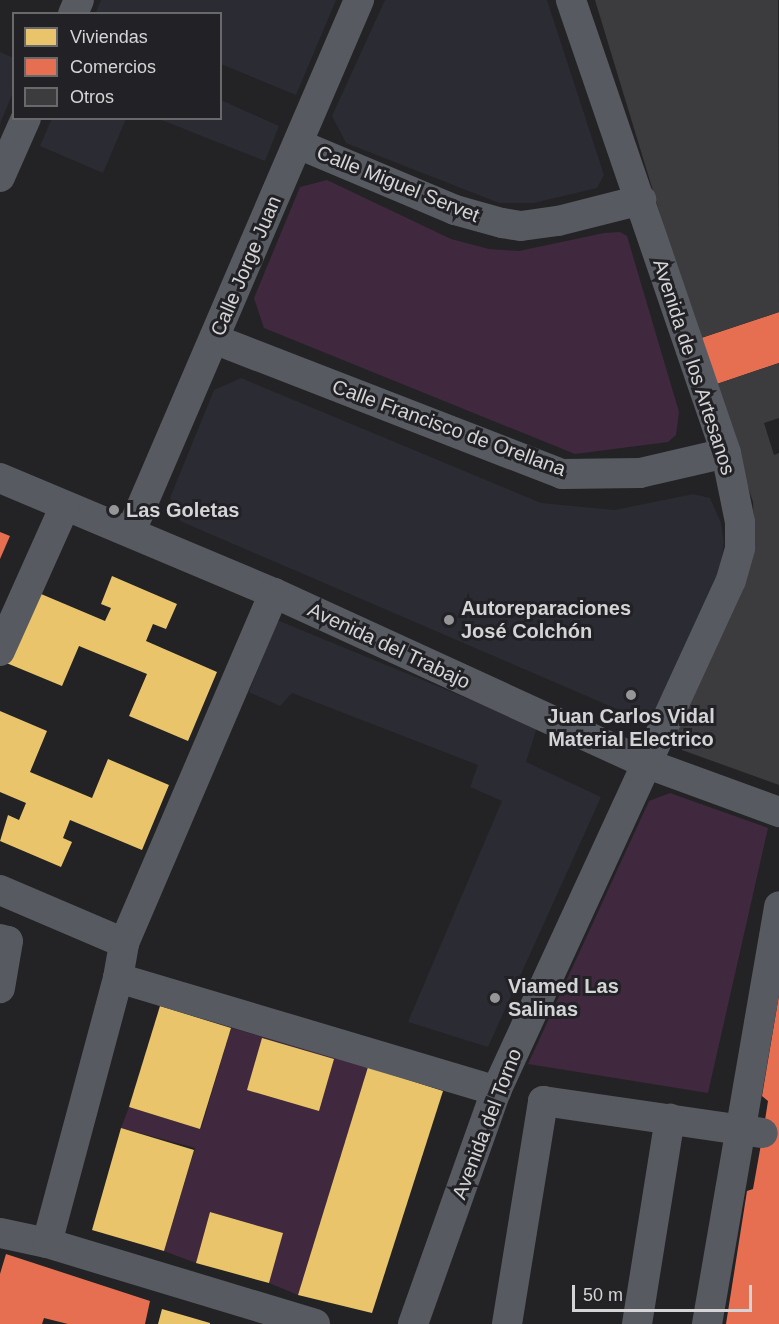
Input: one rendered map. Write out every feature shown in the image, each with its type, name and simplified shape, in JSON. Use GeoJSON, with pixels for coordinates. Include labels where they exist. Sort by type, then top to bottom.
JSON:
{"type":"FeatureCollection","features":[{"type":"Feature","properties":{"kind":"street","name":"Calle Jorge Juan"},"geometry":{"type":"LineString","coordinates":[[131,531],[359,0]]}},
{"type":"Feature","properties":{"kind":"street","name":"Avenida de los Artesanos"},"geometry":{"type":"LineString","coordinates":[[571,0],[726,453],[740,522],[740,548],[731,580],[645,763]]}},
{"type":"Feature","properties":{"kind":"street"},"geometry":{"type":"LineString","coordinates":[[0,177],[25,120]]}},
{"type":"Feature","properties":{"kind":"street","name":"Calle Miguel Servet"},"geometry":{"type":"LineString","coordinates":[[298,144],[455,210],[502,223],[521,226],[558,221],[641,200]]}},
{"type":"Feature","properties":{"kind":"street","name":"Calle Francisco de Orellana"},"geometry":{"type":"LineString","coordinates":[[214,339],[562,474],[640,473],[726,453]]}},
{"type":"Feature","properties":{"kind":"street","name":"Avenida del Trabajo"},"geometry":{"type":"LineString","coordinates":[[0,478],[131,531],[274,593],[645,763],[779,812]]}},
{"type":"Feature","properties":{"kind":"street"},"geometry":{"type":"LineString","coordinates":[[0,651],[65,506]]}},
{"type":"Feature","properties":{"kind":"street"},"geometry":{"type":"LineString","coordinates":[[47,1243],[118,978],[124,943],[274,593]]}},
{"type":"Feature","properties":{"kind":"street","name":"Avenida del Torno"},"geometry":{"type":"LineString","coordinates":[[413,1324],[496,1092],[645,763]]}},
{"type":"Feature","properties":{"kind":"street"},"geometry":{"type":"LineString","coordinates":[[0,890],[124,943]]}},
{"type":"Feature","properties":{"kind":"street"},"geometry":{"type":"LineString","coordinates":[[707,1324],[751,1131],[779,906]]}},
{"type":"Feature","properties":{"kind":"street"},"geometry":{"type":"LineString","coordinates":[[0,939],[8,941],[0,988]]}},
{"type":"Feature","properties":{"kind":"street"},"geometry":{"type":"LineString","coordinates":[[118,978],[496,1092]]}},
{"type":"Feature","properties":{"kind":"street"},"geometry":{"type":"LineString","coordinates":[[507,1324],[543,1101],[751,1131]]}},
{"type":"Feature","properties":{"kind":"street"},"geometry":{"type":"LineString","coordinates":[[637,1324],[670,1119]]}},
{"type":"Feature","properties":{"kind":"street"},"geometry":{"type":"LineString","coordinates":[[0,1233],[47,1243],[315,1324]]}},
{"type":"Feature","properties":{"kind":"shaded area"},"geometry":{"type":"Polygon","coordinates":[[[101,0],[336,0],[296,95],[222,64],[222,12],[96,12],[101,0]]]}},
{"type":"Feature","properties":{"kind":"shaded area"},"geometry":{"type":"Polygon","coordinates":[[[385,0],[547,0],[604,175],[597,188],[534,203],[499,203],[346,143],[332,116],[385,0]]]}},
{"type":"Feature","properties":{"kind":"shaded area"},"geometry":{"type":"Polygon","coordinates":[[[0,52],[12,57],[12,94],[0,124],[0,52]]]}},
{"type":"Feature","properties":{"kind":"shaded area"},"geometry":{"type":"Polygon","coordinates":[[[222,100],[279,126],[265,161],[162,120],[222,120],[222,100]]]}},
{"type":"Feature","properties":{"kind":"shaded area"},"geometry":{"type":"Polygon","coordinates":[[[51,120],[125,120],[103,173],[40,146],[51,120]]]}},
{"type":"Feature","properties":{"kind":"shaded area"},"geometry":{"type":"Polygon","coordinates":[[[327,180],[451,239],[489,249],[519,251],[604,233],[620,232],[627,236],[679,412],[676,435],[668,442],[575,454],[264,328],[254,298],[300,187],[327,180]]]}},
{"type":"Feature","properties":{"kind":"shaded area"},"geometry":{"type":"Polygon","coordinates":[[[241,378],[541,503],[615,510],[693,494],[710,498],[721,523],[724,543],[721,563],[712,591],[653,713],[626,713],[180,521],[170,498],[214,390],[241,378]]]}},
{"type":"Feature","properties":{"kind":"shaded area"},"geometry":{"type":"Polygon","coordinates":[[[277,620],[537,727],[526,762],[601,797],[488,1047],[408,1022],[502,801],[470,787],[478,765],[292,693],[280,706],[249,692],[277,620]]]}},
{"type":"Feature","properties":{"kind":"shaded area"},"geometry":{"type":"Polygon","coordinates":[[[670,793],[768,828],[708,1093],[528,1064],[649,801],[670,793]]]}},
{"type":"Feature","properties":{"kind":"shaded area"},"geometry":{"type":"Polygon","coordinates":[[[231,1028],[368,1067],[298,1295],[269,1283],[283,1233],[210,1212],[196,1263],[164,1251],[195,1148],[121,1128],[129,1107],[201,1129],[231,1028]]]}},
{"type":"Feature","properties":{"kind":"building: Viviendas"},"geometry":{"type":"Polygon","coordinates":[[[112,576],[177,604],[166,629],[153,624],[146,641],[217,672],[188,741],[129,716],[147,674],[79,646],[62,686],[4,662],[34,591],[105,621],[111,608],[101,604],[112,576]]]}},
{"type":"Feature","properties":{"kind":"building: Viviendas"},"geometry":{"type":"Polygon","coordinates":[[[0,711],[47,731],[30,772],[92,798],[108,759],[169,785],[142,850],[70,820],[63,838],[72,842],[61,867],[0,841],[8,815],[19,820],[26,803],[0,792],[0,711]]]}},
{"type":"Feature","properties":{"kind":"building: Viviendas"},"geometry":{"type":"Polygon","coordinates":[[[160,1006],[231,1028],[200,1129],[129,1107],[160,1006]]]}},
{"type":"Feature","properties":{"kind":"building: Viviendas"},"geometry":{"type":"Polygon","coordinates":[[[262,1038],[334,1059],[319,1111],[247,1090],[262,1038]]]}},
{"type":"Feature","properties":{"kind":"building: Viviendas"},"geometry":{"type":"Polygon","coordinates":[[[368,1067],[443,1091],[372,1313],[298,1295],[368,1067]]]}},
{"type":"Feature","properties":{"kind":"building: Viviendas"},"geometry":{"type":"Polygon","coordinates":[[[121,1128],[194,1150],[164,1251],[92,1230],[121,1128]]]}},
{"type":"Feature","properties":{"kind":"building: Viviendas"},"geometry":{"type":"Polygon","coordinates":[[[210,1212],[283,1233],[269,1283],[196,1263],[210,1212]]]}},
{"type":"Feature","properties":{"kind":"building: Viviendas"},"geometry":{"type":"Polygon","coordinates":[[[162,1309],[210,1323],[210,1324],[158,1324],[162,1309]]]}},
{"type":"Feature","properties":{"kind":"building: Comercios"},"geometry":{"type":"Polygon","coordinates":[[[779,312],[779,363],[714,385],[698,339],[779,312]]]}},
{"type":"Feature","properties":{"kind":"building: Comercios"},"geometry":{"type":"Polygon","coordinates":[[[0,532],[10,536],[0,559],[0,532]]]}},
{"type":"Feature","properties":{"kind":"building: Comercios"},"geometry":{"type":"Polygon","coordinates":[[[779,995],[779,1324],[726,1324],[747,1191],[753,1189],[763,1133],[768,1101],[762,1096],[779,995]]]}},
{"type":"Feature","properties":{"kind":"building: Comercios"},"geometry":{"type":"Polygon","coordinates":[[[6,1254],[150,1301],[145,1324],[68,1324],[44,1318],[42,1324],[0,1324],[0,1274],[6,1254]]]}},
{"type":"Feature","properties":{"kind":"building: Otros"},"geometry":{"type":"Polygon","coordinates":[[[595,0],[778,0],[779,312],[698,339],[595,0]]]}},
{"type":"Feature","properties":{"kind":"building: Otros"},"geometry":{"type":"Polygon","coordinates":[[[779,363],[779,418],[764,423],[774,455],[779,453],[779,785],[682,750],[676,735],[754,538],[753,502],[714,385],[779,363]]]}},
{"type":"Feature","properties":{"kind":"place","name":"Las Goletas"},"geometry":{"type":"Point","coordinates":[114,510]}},
{"type":"Feature","properties":{"kind":"place","name":"Autoreparaciones José Colchón"},"geometry":{"type":"Point","coordinates":[449,620]}},
{"type":"Feature","properties":{"kind":"place","name":"Juan Carlos Vidal Material Electrico"},"geometry":{"type":"Point","coordinates":[631,695]}},
{"type":"Feature","properties":{"kind":"place","name":"Viamed Las Salinas"},"geometry":{"type":"Point","coordinates":[495,998]}}]}
